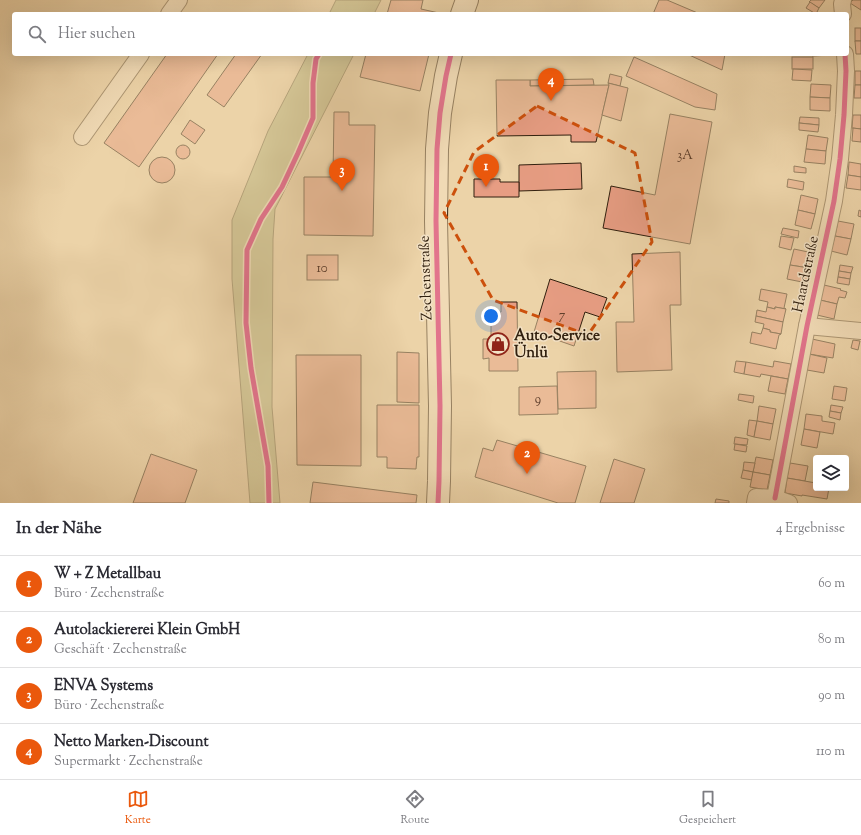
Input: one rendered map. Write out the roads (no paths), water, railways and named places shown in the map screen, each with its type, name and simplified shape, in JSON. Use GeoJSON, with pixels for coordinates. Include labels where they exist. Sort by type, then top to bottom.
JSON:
{"type":"FeatureCollection","features":[{"type":"Feature","properties":{"kind":"street"},"geometry":{"type":"LineString","coordinates":[[170,12],[179,0]]}},
{"type":"Feature","properties":{"kind":"street"},"geometry":{"type":"LineString","coordinates":[[463,12],[468,0]]}},
{"type":"Feature","properties":{"kind":"street"},"geometry":{"type":"LineString","coordinates":[[842,0],[843,12]]}},
{"type":"Feature","properties":{"kind":"street"},"geometry":{"type":"LineString","coordinates":[[82,137],[140,56]]}},
{"type":"Feature","properties":{"kind":"street","name":"Zechenstraße"},"geometry":{"type":"LineString","coordinates":[[438,503],[440,481],[440,406],[436,221],[437,149],[440,112],[451,56]]}},
{"type":"Feature","properties":{"kind":"street","name":"Haardstraße"},"geometry":{"type":"LineString","coordinates":[[755,503],[756,497],[782,500],[807,326],[834,201],[840,159],[846,56]]}},
{"type":"Feature","properties":{"kind":"street"},"geometry":{"type":"LineString","coordinates":[[807,326],[861,331]]}},
{"type":"Feature","properties":{"kind":"place","name":"Netto Marken-Discount"},"geometry":{"type":"Point","coordinates":[551,101]}},
{"type":"Feature","properties":{"kind":"place","name":"W + Z Metallbau"},"geometry":{"type":"Point","coordinates":[486,187]}},
{"type":"Feature","properties":{"kind":"place","name":"ENVA Systems"},"geometry":{"type":"Point","coordinates":[342,191]}},
{"type":"Feature","properties":{"kind":"place","name":"Auto-Service Ünlü"},"geometry":{"type":"Point","coordinates":[498,344]}},
{"type":"Feature","properties":{"kind":"place","name":"Autolackiererei Klein GmbH"},"geometry":{"type":"Point","coordinates":[527,474]}}]}
